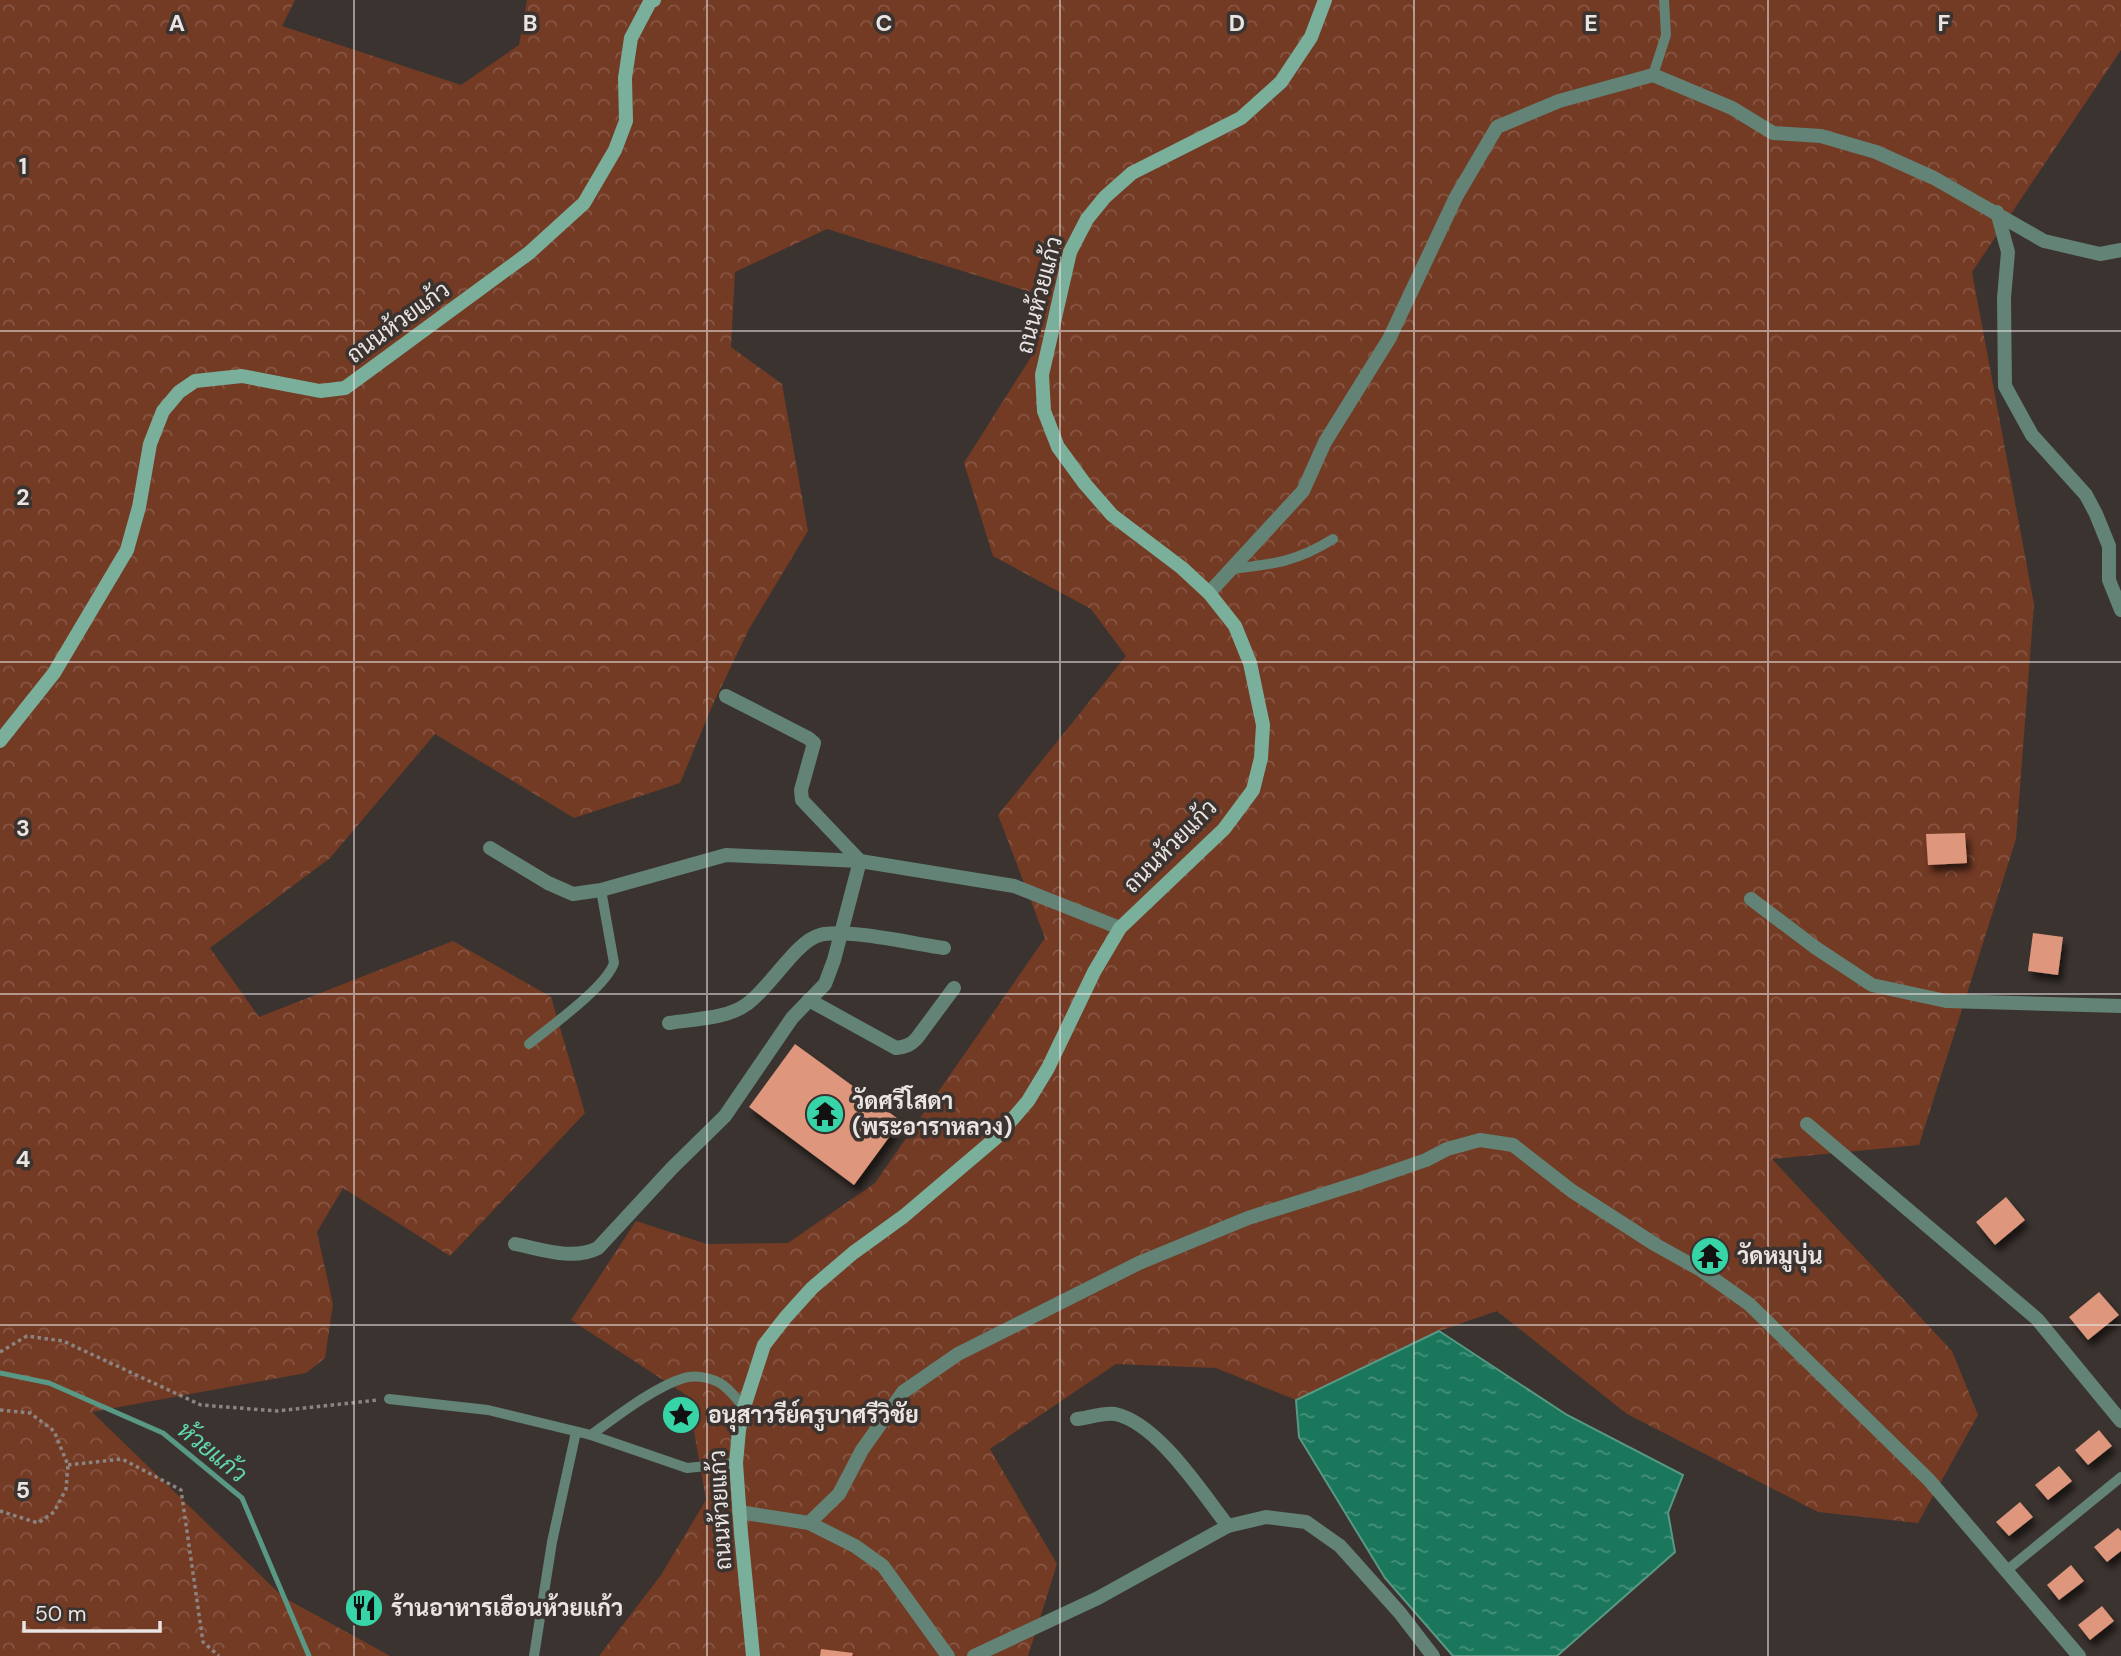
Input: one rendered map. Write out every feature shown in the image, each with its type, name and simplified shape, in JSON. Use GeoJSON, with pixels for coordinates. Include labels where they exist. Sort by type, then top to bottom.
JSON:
{"type":"FeatureCollection","features":[{"type":"Feature","properties":{"kind":"main road","name":"ถนนห้วยแก้ว"},"geometry":{"type":"LineString","coordinates":[[0,741],[54,673],[127,550],[139,507],[150,444],[163,411],[179,392],[195,381],[242,376],[320,391],[345,388],[529,253],[584,203],[615,150],[625,121],[625,78],[631,38],[650,2],[654,0]]}},
{"type":"Feature","properties":{"kind":"main road","name":"ถนนห้วยแก้ว"},"geometry":{"type":"LineString","coordinates":[[753,1656],[736,1463],[744,1407],[764,1345],[812,1288],[998,1137],[1028,1101],[1048,1068],[1094,972],[1120,928],[1224,829],[1253,789],[1261,758],[1263,725],[1250,663],[1236,626],[1209,593],[1182,568],[1112,515],[1085,484],[1058,447],[1044,411],[1042,375],[1070,252],[1087,219],[1105,197],[1132,173],[1241,118],[1282,82],[1311,37],[1325,0]]}},
{"type":"Feature","properties":{"kind":"street"},"geometry":{"type":"LineString","coordinates":[[1209,593],[1303,491],[1325,442],[1389,339],[1456,197],[1497,127],[1559,101],[1653,75],[1732,108],[1773,133],[1821,136],[1876,152],[1934,178],[2044,241],[2100,254],[2121,250]]}},
{"type":"Feature","properties":{"kind":"street"},"geometry":{"type":"LineString","coordinates":[[1997,212],[2008,252],[2004,298],[2005,386],[2032,435],[2086,495],[2096,514],[2109,546],[2109,580],[2121,610]]}},
{"type":"Feature","properties":{"kind":"street"},"geometry":{"type":"LineString","coordinates":[[726,696],[811,740],[814,748],[801,790],[802,800],[860,861]]}},
{"type":"Feature","properties":{"kind":"street"},"geometry":{"type":"LineString","coordinates":[[490,848],[548,883],[573,894],[601,890],[726,855],[860,861],[1014,886],[1120,928]]}},
{"type":"Feature","properties":{"kind":"street"},"geometry":{"type":"LineString","coordinates":[[515,1244],[572,1254],[586,1254],[598,1248],[672,1168],[725,1116],[792,1018],[825,984],[860,861]]}},
{"type":"Feature","properties":{"kind":"street"},"geometry":{"type":"LineString","coordinates":[[1751,899],[1816,948],[1872,985],[1946,1001],[2121,1006]]}},
{"type":"Feature","properties":{"kind":"street"},"geometry":{"type":"LineString","coordinates":[[669,1023],[734,1012],[762,991],[807,940],[822,934],[840,933],[944,948]]}},
{"type":"Feature","properties":{"kind":"street"},"geometry":{"type":"LineString","coordinates":[[808,1000],[896,1048],[902,1048],[917,1038],[954,988]]}},
{"type":"Feature","properties":{"kind":"street"},"geometry":{"type":"LineString","coordinates":[[1807,1124],[2037,1319],[2121,1421]]}},
{"type":"Feature","properties":{"kind":"street"},"geometry":{"type":"LineString","coordinates":[[809,1523],[839,1494],[862,1450],[903,1392],[958,1353],[1139,1263],[1248,1218],[1362,1182],[1426,1160],[1447,1149],[1480,1140],[1513,1145],[1572,1191],[1656,1245],[1701,1270],[1749,1304],[1929,1480],[2078,1656]]}},
{"type":"Feature","properties":{"kind":"street"},"geometry":{"type":"LineString","coordinates":[[1077,1419],[1114,1414],[1147,1429],[1164,1444],[1228,1526]]}},
{"type":"Feature","properties":{"kind":"street"},"geometry":{"type":"LineString","coordinates":[[739,1512],[809,1523],[855,1546],[883,1566],[948,1656]]}},
{"type":"Feature","properties":{"kind":"street"},"geometry":{"type":"LineString","coordinates":[[974,1656],[1098,1598],[1228,1526],[1266,1517],[1306,1522],[1340,1546],[1400,1613],[1433,1656]]}},
{"type":"Feature","properties":{"kind":"lane"},"geometry":{"type":"LineString","coordinates":[[1653,75],[1666,35],[1664,0]]}},
{"type":"Feature","properties":{"kind":"lane"},"geometry":{"type":"LineString","coordinates":[[1232,569],[1280,564],[1309,554],[1333,539]]}},
{"type":"Feature","properties":{"kind":"lane"},"geometry":{"type":"LineString","coordinates":[[530,1044],[601,983],[611,970],[614,963],[601,890]]}},
{"type":"Feature","properties":{"kind":"lane"},"geometry":{"type":"LineString","coordinates":[[591,1435],[624,1411],[686,1377],[717,1381],[728,1388],[744,1407]]}},
{"type":"Feature","properties":{"kind":"lane"},"geometry":{"type":"LineString","coordinates":[[389,1399],[488,1410],[591,1435],[687,1468],[736,1463]]}},
{"type":"Feature","properties":{"kind":"lane"},"geometry":{"type":"LineString","coordinates":[[534,1656],[552,1542],[576,1432]]}},
{"type":"Feature","properties":{"kind":"lane"},"geometry":{"type":"LineString","coordinates":[[2007,1571],[2121,1477]]}},
{"type":"Feature","properties":{"kind":"path"},"geometry":{"type":"LineString","coordinates":[[0,1352],[27,1336],[63,1341],[201,1405],[277,1411],[389,1399]]}},
{"type":"Feature","properties":{"kind":"path"},"geometry":{"type":"LineString","coordinates":[[0,1410],[30,1413],[54,1431],[68,1465],[66,1489],[54,1512],[38,1523],[0,1511]]}},
{"type":"Feature","properties":{"kind":"path"},"geometry":{"type":"LineString","coordinates":[[68,1465],[122,1459],[181,1490],[203,1642],[219,1656]]}},
{"type":"Feature","properties":{"kind":"green space"},"geometry":{"type":"Polygon","coordinates":[[[0,0],[295,0],[282,26],[461,85],[519,45],[527,0],[2121,0],[2121,50],[1972,272],[2034,604],[2016,839],[1919,1145],[1772,1159],[1952,1351],[1978,1415],[1918,1523],[1818,1512],[1627,1414],[1497,1311],[1439,1331],[1296,1400],[1216,1368],[1116,1364],[990,1449],[1057,1564],[1028,1656],[599,1656],[661,1575],[706,1500],[688,1396],[571,1320],[636,1221],[707,1244],[788,1243],[875,1183],[1045,938],[998,815],[1126,656],[1091,609],[993,556],[964,463],[1031,357],[1040,295],[827,229],[735,272],[731,347],[782,384],[808,531],[749,629],[713,704],[680,783],[574,818],[435,734],[330,858],[210,948],[259,1017],[453,941],[551,997],[585,1113],[450,1256],[343,1188],[317,1232],[333,1304],[325,1358],[306,1373],[92,1412],[283,1597],[390,1656],[0,1656],[0,0]]]}},
{"type":"Feature","properties":{"kind":"water"},"geometry":{"type":"Polygon","coordinates":[[[1439,1331],[1567,1415],[1683,1475],[1668,1513],[1675,1552],[1557,1656],[1453,1656],[1385,1578],[1299,1437],[1296,1400],[1439,1331]]]}},
{"type":"Feature","properties":{"kind":"building"},"geometry":{"type":"Polygon","coordinates":[[[1965,833],[1967,863],[1928,865],[1926,834],[1965,833]]]}},
{"type":"Feature","properties":{"kind":"building"},"geometry":{"type":"Polygon","coordinates":[[[2033,933],[2063,937],[2058,975],[2028,971],[2033,933]]]}},
{"type":"Feature","properties":{"kind":"building","name":"วัดศรีโสดา (พระอาราหลวง)"},"geometry":{"type":"Polygon","coordinates":[[[795,1044],[901,1121],[854,1185],[749,1107],[795,1044]]]}},
{"type":"Feature","properties":{"kind":"building"},"geometry":{"type":"Polygon","coordinates":[[[2006,1197],[2025,1220],[1995,1245],[1976,1222],[2006,1197]]]}},
{"type":"Feature","properties":{"kind":"building"},"geometry":{"type":"Polygon","coordinates":[[[2099,1292],[2119,1315],[2088,1340],[2069,1317],[2099,1292]]]}},
{"type":"Feature","properties":{"kind":"building"},"geometry":{"type":"Polygon","coordinates":[[[2099,1430],[2112,1446],[2088,1465],[2075,1450],[2099,1430]]]}},
{"type":"Feature","properties":{"kind":"building"},"geometry":{"type":"Polygon","coordinates":[[[2059,1466],[2072,1481],[2048,1500],[2035,1485],[2059,1466]]]}},
{"type":"Feature","properties":{"kind":"building"},"geometry":{"type":"Polygon","coordinates":[[[2020,1502],[2033,1517],[2009,1536],[1996,1522],[2020,1502]]]}},
{"type":"Feature","properties":{"kind":"building"},"geometry":{"type":"Polygon","coordinates":[[[2118,1528],[2121,1531],[2121,1551],[2107,1562],[2094,1547],[2118,1528]]]}},
{"type":"Feature","properties":{"kind":"building"},"geometry":{"type":"Polygon","coordinates":[[[2071,1565],[2084,1581],[2059,1600],[2047,1585],[2071,1565]]]}},
{"type":"Feature","properties":{"kind":"building"},"geometry":{"type":"Polygon","coordinates":[[[2102,1606],[2114,1621],[2090,1640],[2078,1625],[2102,1606]]]}},
{"type":"Feature","properties":{"kind":"building"},"geometry":{"type":"Polygon","coordinates":[[[821,1649],[853,1653],[852,1656],[820,1656],[821,1649]]]}},
{"type":"Feature","properties":{"kind":"waterway","name":"ห้วยแก้ว"},"geometry":{"type":"LineString","coordinates":[[0,1373],[49,1383],[163,1433],[242,1498],[309,1656]]}},
{"type":"Feature","properties":{"kind":"place","name":"วัดศรีโสดา (พระอาราหลวง)"},"geometry":{"type":"Point","coordinates":[825,1114]}},
{"type":"Feature","properties":{"kind":"place","name":"วัดหมูบุ่น"},"geometry":{"type":"Point","coordinates":[1710,1256]}},
{"type":"Feature","properties":{"kind":"place","name":"อนุสาวรีย์ครูบาศรีวิชัย"},"geometry":{"type":"Point","coordinates":[681,1415]}},
{"type":"Feature","properties":{"kind":"place","name":"ร้านอาหารเฮือนห้วยแก้ว"},"geometry":{"type":"Point","coordinates":[364,1608]}}]}
